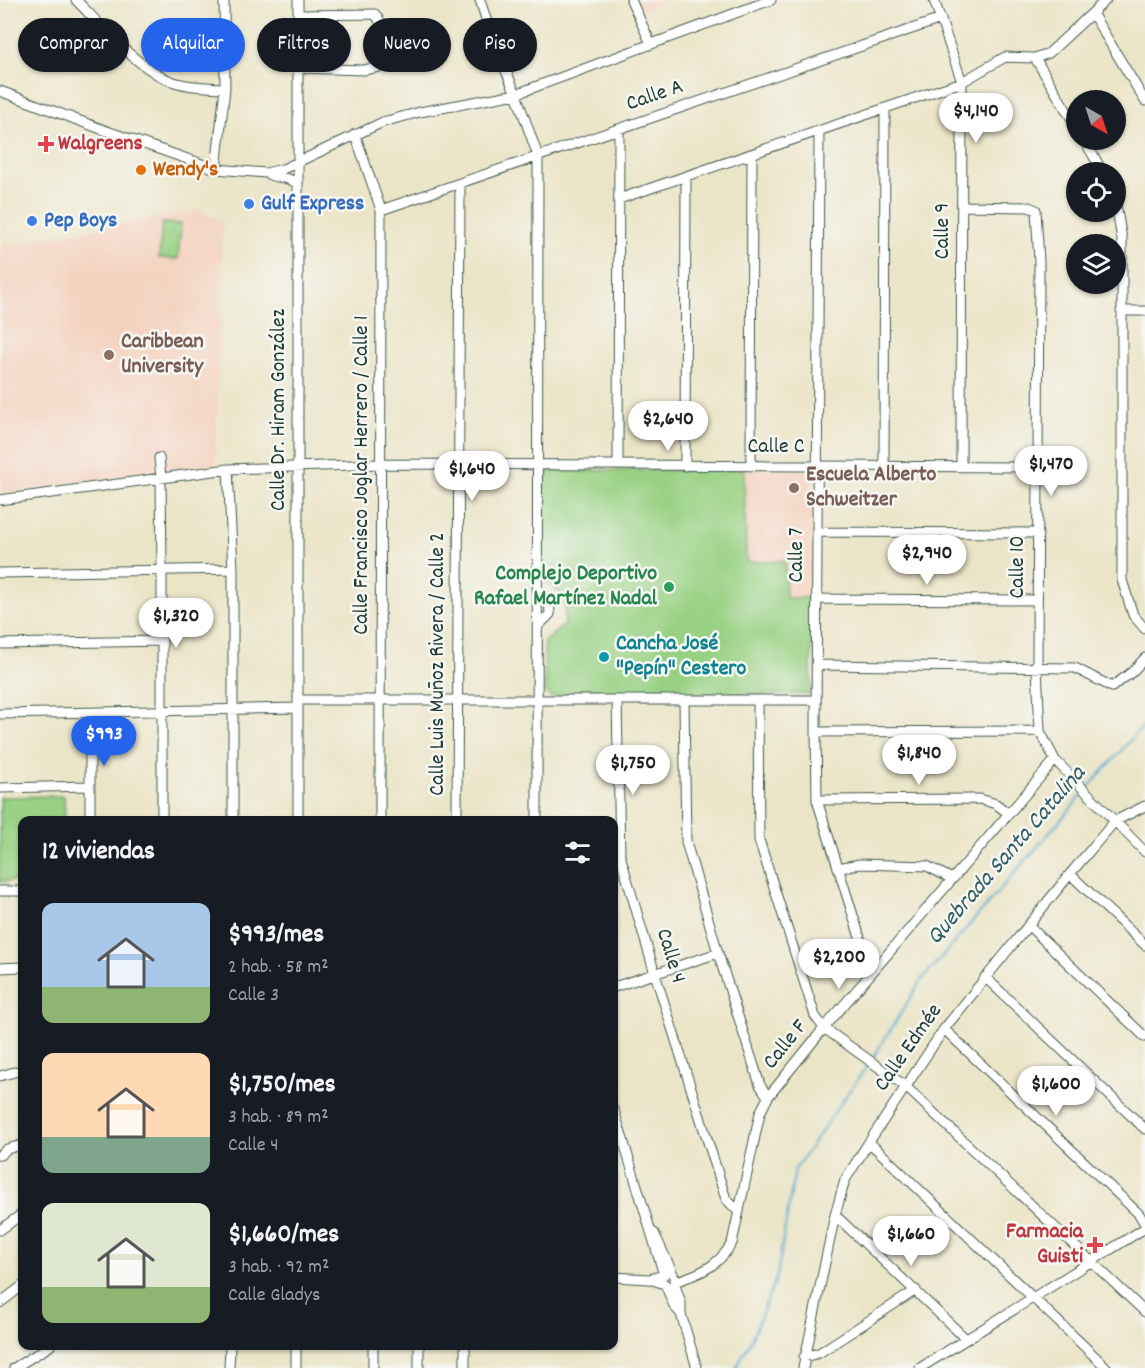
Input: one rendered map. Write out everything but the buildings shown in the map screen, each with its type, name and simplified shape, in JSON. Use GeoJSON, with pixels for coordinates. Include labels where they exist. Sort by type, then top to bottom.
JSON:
{"type":"FeatureCollection","features":[{"type":"Feature","properties":{"kind":"street"},"geometry":{"type":"LineString","coordinates":[[76,0],[136,60],[167,79],[195,87],[225,88]]}},
{"type":"Feature","properties":{"kind":"street"},"geometry":{"type":"LineString","coordinates":[[216,169],[225,88],[224,0],[217,0]]}},
{"type":"Feature","properties":{"kind":"street","name":"Calle Dr. Hiram González"},"geometry":{"type":"LineString","coordinates":[[298,0],[298,15]]}},
{"type":"Feature","properties":{"kind":"street"},"geometry":{"type":"LineString","coordinates":[[480,0],[493,41],[516,94],[538,156],[538,590],[549,600],[550,614],[538,626],[537,816]]}},
{"type":"Feature","properties":{"kind":"street"},"geometry":{"type":"LineString","coordinates":[[631,0],[651,44]]}},
{"type":"Feature","properties":{"kind":"street"},"geometry":{"type":"LineString","coordinates":[[0,91],[216,169],[266,173],[283,169],[383,122],[420,112],[516,94],[771,0]]}},
{"type":"Feature","properties":{"kind":"street","name":"Calle 9"},"geometry":{"type":"LineString","coordinates":[[934,0],[962,82],[961,467]]}},
{"type":"Feature","properties":{"kind":"street"},"geometry":{"type":"LineString","coordinates":[[619,199],[962,82],[1005,57],[1035,58],[1049,53],[1106,0]]}},
{"type":"Feature","properties":{"kind":"street"},"geometry":{"type":"LineString","coordinates":[[1092,13],[1145,101]]}},
{"type":"Feature","properties":{"kind":"street"},"geometry":{"type":"LineString","coordinates":[[298,15],[375,14],[381,20],[384,66],[364,70],[351,70]]}},
{"type":"Feature","properties":{"kind":"street","name":"Calle A"},"geometry":{"type":"LineString","coordinates":[[381,210],[940,19]]}},
{"type":"Feature","properties":{"kind":"street"},"geometry":{"type":"LineString","coordinates":[[1035,58],[1066,110]]}},
{"type":"Feature","properties":{"kind":"street","name":"Calle Dr. Hiram González"},"geometry":{"type":"LineString","coordinates":[[298,72],[298,816]]}},
{"type":"Feature","properties":{"kind":"street"},"geometry":{"type":"LineString","coordinates":[[884,466],[885,108]]}},
{"type":"Feature","properties":{"kind":"street"},"geometry":{"type":"LineString","coordinates":[[618,465],[619,129]]}},
{"type":"Feature","properties":{"kind":"street","name":"Calle 7"},"geometry":{"type":"LineString","coordinates":[[819,131],[817,800],[866,957],[875,969]]}},
{"type":"Feature","properties":{"kind":"street","name":"Calle Francisco Joglar Herrero / Calle 1"},"geometry":{"type":"LineString","coordinates":[[355,135],[381,210],[380,816]]}},
{"type":"Feature","properties":{"kind":"street"},"geometry":{"type":"LineString","coordinates":[[751,466],[752,154]]}},
{"type":"Feature","properties":{"kind":"street"},"geometry":{"type":"LineString","coordinates":[[266,173],[272,177],[291,179],[297,184]]}},
{"type":"Feature","properties":{"kind":"street"},"geometry":{"type":"LineString","coordinates":[[685,466],[686,176]]}},
{"type":"Feature","properties":{"kind":"street","name":"Calle Luis Muñoz Rivera / Calle 2"},"geometry":{"type":"LineString","coordinates":[[457,816],[460,183]]}},
{"type":"Feature","properties":{"kind":"street","name":"Calle 10"},"geometry":{"type":"LineString","coordinates":[[962,206],[1029,207],[1036,210],[1039,262],[1037,667],[1040,730],[1055,760],[1145,852]]}},
{"type":"Feature","properties":{"kind":"street"},"geometry":{"type":"LineString","coordinates":[[1119,222],[1122,239],[1122,580],[1133,615],[1145,629]]}},
{"type":"Feature","properties":{"kind":"street"},"geometry":{"type":"LineString","coordinates":[[1121,311],[1145,311]]}},
{"type":"Feature","properties":{"kind":"street"},"geometry":{"type":"LineString","coordinates":[[159,458],[162,571],[162,816]]}},
{"type":"Feature","properties":{"kind":"street","name":"Calle C"},"geometry":{"type":"LineString","coordinates":[[0,500],[228,470],[382,464],[1050,467]]}},
{"type":"Feature","properties":{"kind":"street"},"geometry":{"type":"LineString","coordinates":[[228,470],[233,569],[233,816]]}},
{"type":"Feature","properties":{"kind":"street"},"geometry":{"type":"LineString","coordinates":[[817,532],[1038,533]]}},
{"type":"Feature","properties":{"kind":"street"},"geometry":{"type":"LineString","coordinates":[[0,573],[233,569]]}},
{"type":"Feature","properties":{"kind":"street"},"geometry":{"type":"LineString","coordinates":[[817,599],[1038,600]]}},
{"type":"Feature","properties":{"kind":"street"},"geometry":{"type":"LineString","coordinates":[[0,644],[162,641]]}},
{"type":"Feature","properties":{"kind":"street"},"geometry":{"type":"LineString","coordinates":[[816,665],[1075,668],[1112,687],[1132,672],[1145,658]]}},
{"type":"Feature","properties":{"kind":"street"},"geometry":{"type":"LineString","coordinates":[[0,714],[232,710],[381,699],[816,700]]}},
{"type":"Feature","properties":{"kind":"street","name":"Calle 4"},"geometry":{"type":"LineString","coordinates":[[617,700],[620,855],[726,1199],[739,1212]]}},
{"type":"Feature","properties":{"kind":"street"},"geometry":{"type":"LineString","coordinates":[[684,700],[686,842],[760,1085],[768,1097]]}},
{"type":"Feature","properties":{"kind":"street"},"geometry":{"type":"LineString","coordinates":[[758,700],[759,840],[815,1016],[824,1028],[905,1086],[1145,1312]]}},
{"type":"Feature","properties":{"kind":"street"},"geometry":{"type":"LineString","coordinates":[[90,713],[90,816]]}},
{"type":"Feature","properties":{"kind":"street"},"geometry":{"type":"LineString","coordinates":[[816,732],[1040,730]]}},
{"type":"Feature","properties":{"kind":"street","name":"Calle F"},"geometry":{"type":"LineString","coordinates":[[618,1277],[670,1278],[714,1265],[724,1256],[732,1243],[760,1113],[768,1097],[824,1028],[1055,760]]}},
{"type":"Feature","properties":{"kind":"street"},"geometry":{"type":"LineString","coordinates":[[0,788],[90,786]]}},
{"type":"Feature","properties":{"kind":"street"},"geometry":{"type":"LineString","coordinates":[[817,800],[980,799],[996,804],[1008,813]]}},
{"type":"Feature","properties":{"kind":"street","name":"Calle Edmée"},"geometry":{"type":"LineString","coordinates":[[803,1368],[835,1215],[845,1180],[944,1029],[985,977],[1115,821],[1145,806]]}},
{"type":"Feature","properties":{"kind":"street"},"geometry":{"type":"LineString","coordinates":[[838,868],[859,864],[927,866],[952,879]]}},
{"type":"Feature","properties":{"kind":"street"},"geometry":{"type":"LineString","coordinates":[[1070,873],[1145,945]]}},
{"type":"Feature","properties":{"kind":"street"},"geometry":{"type":"LineString","coordinates":[[0,891],[18,891]]}},
{"type":"Feature","properties":{"kind":"street"},"geometry":{"type":"LineString","coordinates":[[1028,925],[1145,1037]]}},
{"type":"Feature","properties":{"kind":"street"},"geometry":{"type":"LineString","coordinates":[[618,986],[718,953]]}},
{"type":"Feature","properties":{"kind":"street"},"geometry":{"type":"LineString","coordinates":[[0,968],[18,967]]}},
{"type":"Feature","properties":{"kind":"street"},"geometry":{"type":"LineString","coordinates":[[985,977],[1145,1129]]}},
{"type":"Feature","properties":{"kind":"street"},"geometry":{"type":"LineString","coordinates":[[920,1368],[1145,1226],[1139,1214],[944,1029]]}},
{"type":"Feature","properties":{"kind":"street"},"geometry":{"type":"LineString","coordinates":[[0,1076],[18,1071]]}},
{"type":"Feature","properties":{"kind":"street"},"geometry":{"type":"LineString","coordinates":[[618,1123],[650,1226],[663,1248],[674,1306],[681,1314],[697,1368]]}},
{"type":"Feature","properties":{"kind":"street"},"geometry":{"type":"LineString","coordinates":[[869,1142],[1033,1297],[1102,1366]]}},
{"type":"Feature","properties":{"kind":"street"},"geometry":{"type":"LineString","coordinates":[[0,1155],[8,1149],[18,1146]]}},
{"type":"Feature","properties":{"kind":"street"},"geometry":{"type":"LineString","coordinates":[[835,1215],[966,1339]]}},
{"type":"Feature","properties":{"kind":"street"},"geometry":{"type":"LineString","coordinates":[[0,1230],[18,1217]]}},
{"type":"Feature","properties":{"kind":"street"},"geometry":{"type":"LineString","coordinates":[[0,1303],[18,1289]]}},
{"type":"Feature","properties":{"kind":"street"},"geometry":{"type":"LineString","coordinates":[[804,1357],[819,1353],[916,1290]]}},
{"type":"Feature","properties":{"kind":"street"},"geometry":{"type":"LineString","coordinates":[[14,1368],[26,1365],[45,1350]]}},
{"type":"Feature","properties":{"kind":"street"},"geometry":{"type":"LineString","coordinates":[[229,1368],[230,1350]]}},
{"type":"Feature","properties":{"kind":"street"},"geometry":{"type":"LineString","coordinates":[[296,1350],[296,1368]]}},
{"type":"Feature","properties":{"kind":"street"},"geometry":{"type":"LineString","coordinates":[[373,1350],[373,1368]]}},
{"type":"Feature","properties":{"kind":"street"},"geometry":{"type":"LineString","coordinates":[[419,1350],[419,1368]]}},
{"type":"Feature","properties":{"kind":"street"},"geometry":{"type":"LineString","coordinates":[[465,1350],[465,1368]]}},
{"type":"Feature","properties":{"kind":"shaded area"},"geometry":{"type":"Polygon","coordinates":[[[629,0],[669,0],[635,13],[629,0]]]}},
{"type":"Feature","properties":{"kind":"shaded area","name":"Caribbean University"},"geometry":{"type":"Polygon","coordinates":[[[199,210],[223,222],[215,465],[0,493],[0,246],[199,210]]]}},
{"type":"Feature","properties":{"kind":"shaded area"},"geometry":{"type":"Polygon","coordinates":[[[744,469],[813,471],[812,598],[786,598],[746,562],[744,469]]]}},
{"type":"Feature","properties":{"kind":"green space"},"geometry":{"type":"Polygon","coordinates":[[[162,223],[181,224],[178,259],[159,258],[162,223]]]}},
{"type":"Feature","properties":{"kind":"green space","name":"Complejo Deportivo Rafael Martínez Nadal"},"geometry":{"type":"Polygon","coordinates":[[[744,469],[746,562],[785,561],[786,598],[812,598],[811,694],[550,697],[545,690],[544,642],[565,624],[565,599],[542,576],[543,479],[549,471],[744,469]]]}},
{"type":"Feature","properties":{"kind":"green space"},"geometry":{"type":"Polygon","coordinates":[[[64,796],[65,816],[18,816],[18,880],[0,882],[0,797],[64,796]]]}},
{"type":"Feature","properties":{"kind":"waterway","name":"Quebrada Santa Catalina"},"geometry":{"type":"LineString","coordinates":[[1087,789],[1145,724]]}},
{"type":"Feature","properties":{"kind":"waterway","name":"Quebrada Santa Catalina"},"geometry":{"type":"LineString","coordinates":[[873,1058],[920,982],[1083,794]]}},
{"type":"Feature","properties":{"kind":"waterway","name":"Quebrada Santa Catalina"},"geometry":{"type":"LineString","coordinates":[[736,1368],[751,1340],[777,1276],[795,1169],[869,1063]]}},
{"type":"Feature","properties":{"kind":"place","name":"Walgreens"},"geometry":{"type":"Point","coordinates":[46,144]}},
{"type":"Feature","properties":{"kind":"place","name":"Wendy's"},"geometry":{"type":"Point","coordinates":[141,170]}},
{"type":"Feature","properties":{"kind":"place","name":"Gulf Express"},"geometry":{"type":"Point","coordinates":[249,204]}},
{"type":"Feature","properties":{"kind":"place","name":"Pep Boys"},"geometry":{"type":"Point","coordinates":[32,221]}},
{"type":"Feature","properties":{"kind":"place","name":"Caribbean University"},"geometry":{"type":"Point","coordinates":[109,355]}},
{"type":"Feature","properties":{"kind":"place","name":"Escuela Alberto Schweitzer"},"geometry":{"type":"Point","coordinates":[794,488]}},
{"type":"Feature","properties":{"kind":"place","name":"Complejo Deportivo Rafael Martínez Nadal"},"geometry":{"type":"Point","coordinates":[669,587]}},
{"type":"Feature","properties":{"kind":"place","name":"Cancha José \"Pepín\" Cestero"},"geometry":{"type":"Point","coordinates":[604,657]}},
{"type":"Feature","properties":{"kind":"place","name":"Farmacia Guisti"},"geometry":{"type":"Point","coordinates":[1095,1245]}}]}
